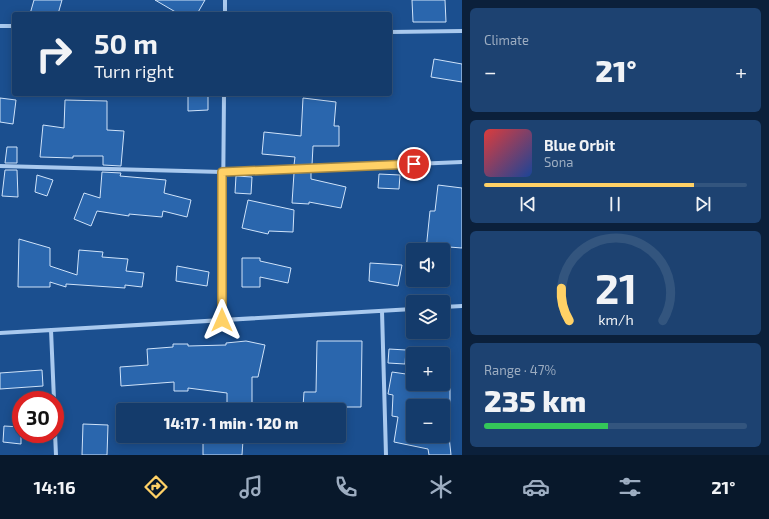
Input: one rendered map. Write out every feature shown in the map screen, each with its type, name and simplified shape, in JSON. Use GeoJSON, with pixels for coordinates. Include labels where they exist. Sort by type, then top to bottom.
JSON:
{"type":"FeatureCollection","features":[{"type":"Feature","properties":{"kind":"street"},"geometry":{"type":"LineString","coordinates":[[225,0],[225,12]]}},
{"type":"Feature","properties":{"kind":"street"},"geometry":{"type":"LineString","coordinates":[[0,26],[12,26]]}},
{"type":"Feature","properties":{"kind":"street"},"geometry":{"type":"LineString","coordinates":[[392,32],[462,31]]}},
{"type":"Feature","properties":{"kind":"street"},"geometry":{"type":"LineString","coordinates":[[222,320],[222,172],[224,96]]}},
{"type":"Feature","properties":{"kind":"street"},"geometry":{"type":"LineString","coordinates":[[0,166],[222,172],[462,162]]}},
{"type":"Feature","properties":{"kind":"street"},"geometry":{"type":"LineString","coordinates":[[450,307],[462,306]]}},
{"type":"Feature","properties":{"kind":"street"},"geometry":{"type":"LineString","coordinates":[[0,333],[406,309]]}},
{"type":"Feature","properties":{"kind":"street"},"geometry":{"type":"LineString","coordinates":[[382,311],[386,455]]}},
{"type":"Feature","properties":{"kind":"street"},"geometry":{"type":"LineString","coordinates":[[51,330],[54,391]]}},
{"type":"Feature","properties":{"kind":"street"},"geometry":{"type":"LineString","coordinates":[[55,443],[56,455]]}},
{"type":"Feature","properties":{"kind":"building"},"geometry":{"type":"Polygon","coordinates":[[[34,0],[62,0],[59,12],[31,12],[34,0]]]}},
{"type":"Feature","properties":{"kind":"building"},"geometry":{"type":"Polygon","coordinates":[[[155,0],[205,0],[198,12],[176,12],[155,0]]]}},
{"type":"Feature","properties":{"kind":"building"},"geometry":{"type":"Polygon","coordinates":[[[412,0],[445,0],[446,22],[413,22],[412,0]]]}},
{"type":"Feature","properties":{"kind":"building"},"geometry":{"type":"Polygon","coordinates":[[[434,59],[462,64],[462,82],[431,77],[434,59]]]}},
{"type":"Feature","properties":{"kind":"building"},"geometry":{"type":"Polygon","coordinates":[[[188,96],[208,96],[208,110],[188,111],[188,96]]]}},
{"type":"Feature","properties":{"kind":"building"},"geometry":{"type":"Polygon","coordinates":[[[0,98],[16,100],[13,124],[0,122],[0,98]]]}},
{"type":"Feature","properties":{"kind":"building"},"geometry":{"type":"Polygon","coordinates":[[[303,98],[336,102],[334,126],[339,126],[339,146],[313,146],[312,165],[294,165],[295,157],[262,154],[264,132],[301,136],[303,98]]]}},
{"type":"Feature","properties":{"kind":"building"},"geometry":{"type":"Polygon","coordinates":[[[65,100],[107,101],[107,130],[124,131],[121,166],[103,165],[103,156],[73,156],[73,158],[40,157],[43,125],[64,128],[65,100]]]}},
{"type":"Feature","properties":{"kind":"building"},"geometry":{"type":"Polygon","coordinates":[[[7,147],[17,147],[17,163],[5,163],[7,147]]]}},
{"type":"Feature","properties":{"kind":"building"},"geometry":{"type":"Polygon","coordinates":[[[5,170],[17,170],[18,197],[2,196],[5,170]]]}},
{"type":"Feature","properties":{"kind":"building"},"geometry":{"type":"Polygon","coordinates":[[[102,172],[121,173],[120,176],[166,180],[164,193],[191,200],[187,217],[163,211],[162,217],[129,214],[129,216],[97,211],[91,226],[74,219],[84,193],[100,198],[102,172]]]}},
{"type":"Feature","properties":{"kind":"building"},"geometry":{"type":"Polygon","coordinates":[[[311,172],[311,179],[346,187],[341,208],[309,202],[309,204],[292,203],[294,173],[311,172]]]}},
{"type":"Feature","properties":{"kind":"building"},"geometry":{"type":"Polygon","coordinates":[[[379,174],[400,175],[399,189],[378,188],[379,174]]]}},
{"type":"Feature","properties":{"kind":"building"},"geometry":{"type":"Polygon","coordinates":[[[37,175],[53,180],[47,196],[35,192],[37,175]]]}},
{"type":"Feature","properties":{"kind":"building"},"geometry":{"type":"Polygon","coordinates":[[[236,176],[252,177],[251,194],[235,193],[236,176]]]}},
{"type":"Feature","properties":{"kind":"building"},"geometry":{"type":"Polygon","coordinates":[[[438,185],[462,188],[462,248],[450,247],[450,243],[427,243],[430,211],[435,211],[438,185]]]}},
{"type":"Feature","properties":{"kind":"building"},"geometry":{"type":"Polygon","coordinates":[[[248,200],[294,210],[293,232],[269,231],[268,234],[242,228],[248,200]]]}},
{"type":"Feature","properties":{"kind":"building"},"geometry":{"type":"Polygon","coordinates":[[[19,239],[50,248],[50,266],[77,275],[79,250],[103,252],[102,257],[128,259],[126,271],[144,273],[142,287],[125,285],[125,288],[66,284],[66,287],[50,282],[50,287],[18,287],[19,239]]]}},
{"type":"Feature","properties":{"kind":"building"},"geometry":{"type":"Polygon","coordinates":[[[242,258],[260,258],[260,261],[291,268],[288,283],[260,277],[260,287],[242,287],[242,258]]]}},
{"type":"Feature","properties":{"kind":"building"},"geometry":{"type":"Polygon","coordinates":[[[370,263],[402,265],[398,286],[369,281],[370,263]]]}},
{"type":"Feature","properties":{"kind":"building"},"geometry":{"type":"Polygon","coordinates":[[[177,266],[209,272],[207,286],[176,281],[177,266]]]}},
{"type":"Feature","properties":{"kind":"building"},"geometry":{"type":"Polygon","coordinates":[[[246,341],[265,345],[258,377],[252,377],[252,403],[227,403],[227,393],[188,388],[188,391],[174,391],[174,382],[121,386],[120,367],[148,365],[147,349],[173,347],[173,344],[188,344],[188,346],[226,345],[226,343],[246,341]]]}},
{"type":"Feature","properties":{"kind":"building"},"geometry":{"type":"Polygon","coordinates":[[[317,341],[362,341],[361,407],[346,407],[346,403],[303,403],[304,392],[316,392],[317,341]]]}},
{"type":"Feature","properties":{"kind":"building"},"geometry":{"type":"Polygon","coordinates":[[[389,349],[406,350],[405,364],[388,363],[389,349]]]}},
{"type":"Feature","properties":{"kind":"building"},"geometry":{"type":"Polygon","coordinates":[[[42,370],[43,386],[0,389],[0,373],[42,370]]]}},
{"type":"Feature","properties":{"kind":"building"},"geometry":{"type":"Polygon","coordinates":[[[392,372],[406,374],[406,391],[450,391],[450,399],[406,399],[406,443],[450,443],[451,455],[429,455],[428,449],[394,442],[398,417],[392,416],[393,395],[388,394],[392,372]]]}},
{"type":"Feature","properties":{"kind":"building"},"geometry":{"type":"Polygon","coordinates":[[[83,424],[108,425],[107,455],[82,455],[83,424]]]}},
{"type":"Feature","properties":{"kind":"building"},"geometry":{"type":"Polygon","coordinates":[[[4,426],[12,426],[12,443],[3,442],[4,426]]]}},
{"type":"Feature","properties":{"kind":"building"},"geometry":{"type":"Polygon","coordinates":[[[203,443],[243,443],[242,455],[203,455],[203,443]]]}},
{"type":"Feature","properties":{"kind":"route"},"geometry":{"type":"LineString","coordinates":[[222,320],[222,172],[414,164]]}}]}
